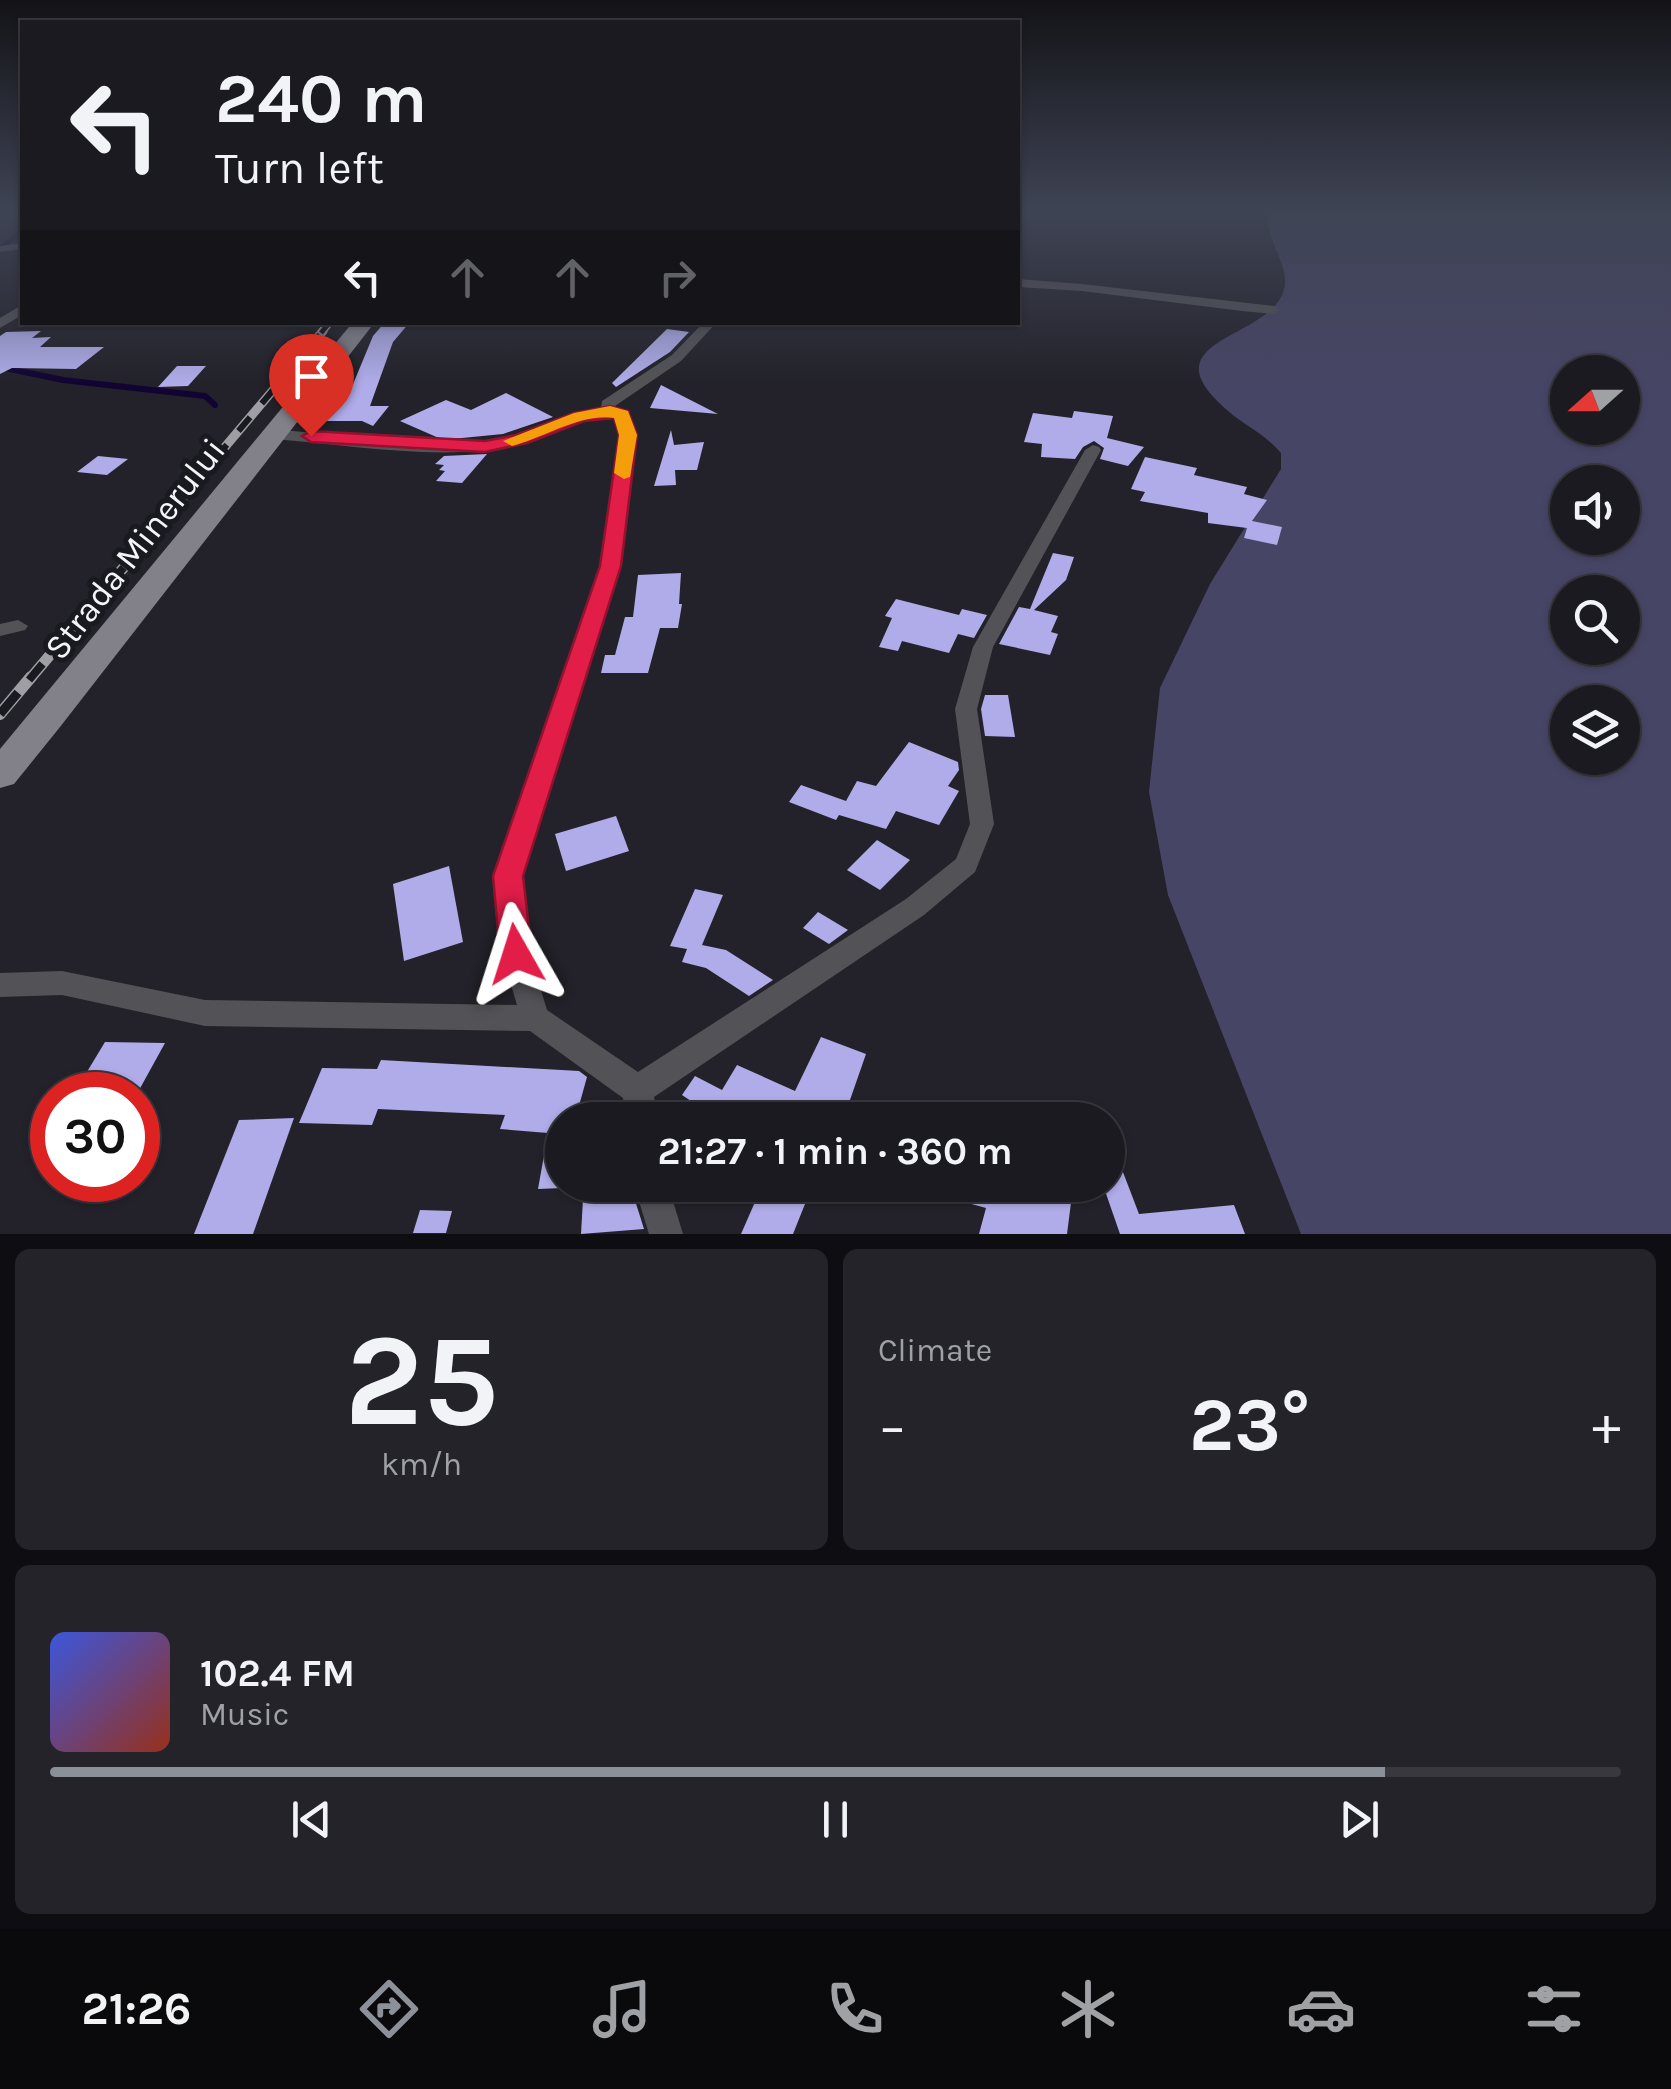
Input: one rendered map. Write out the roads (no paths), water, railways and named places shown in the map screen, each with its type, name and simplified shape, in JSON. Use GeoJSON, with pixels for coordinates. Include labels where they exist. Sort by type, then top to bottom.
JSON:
{"type":"FeatureCollection","features":[{"type":"Feature","properties":{"kind":"main road","name":"Strada Minerului"},"geometry":{"type":"LineString","coordinates":[[0,774],[73,690],[272,434],[363,325]]}},
{"type":"Feature","properties":{"kind":"street"},"geometry":{"type":"LineString","coordinates":[[1020,283],[1075,284],[1206,305],[1274,310]]}},
{"type":"Feature","properties":{"kind":"street"},"geometry":{"type":"LineString","coordinates":[[610,411],[608,404],[669,367],[710,325]]}},
{"type":"Feature","properties":{"kind":"street"},"geometry":{"type":"LineString","coordinates":[[272,434],[485,446],[521,439],[580,416],[610,411],[622,415],[628,435],[611,566],[508,876],[516,954],[535,1018]]}},
{"type":"Feature","properties":{"kind":"street"},"geometry":{"type":"LineString","coordinates":[[638,1090],[915,906],[966,865],[982,824],[966,710],[982,647],[1092,450]]}},
{"type":"Feature","properties":{"kind":"street"},"geometry":{"type":"LineString","coordinates":[[0,985],[62,983],[206,1014],[535,1018],[638,1090],[640,1102]]}},
{"type":"Feature","properties":{"kind":"street"},"geometry":{"type":"LineString","coordinates":[[656,1202],[666,1234]]}},
{"type":"Feature","properties":{"kind":"waterway"},"geometry":{"type":"LineString","coordinates":[[0,367],[63,380],[205,396],[215,405]]}},
{"type":"Feature","properties":{"kind":"railway"},"geometry":{"type":"LineString","coordinates":[[321,333],[328,325]]}},
{"type":"Feature","properties":{"kind":"railway"},"geometry":{"type":"LineString","coordinates":[[192,486],[323,331]]}},
{"type":"Feature","properties":{"kind":"railway"},"geometry":{"type":"LineString","coordinates":[[29,680],[194,484]]}},
{"type":"Feature","properties":{"kind":"railway"},"geometry":{"type":"LineString","coordinates":[[0,714],[31,677]]}}]}
